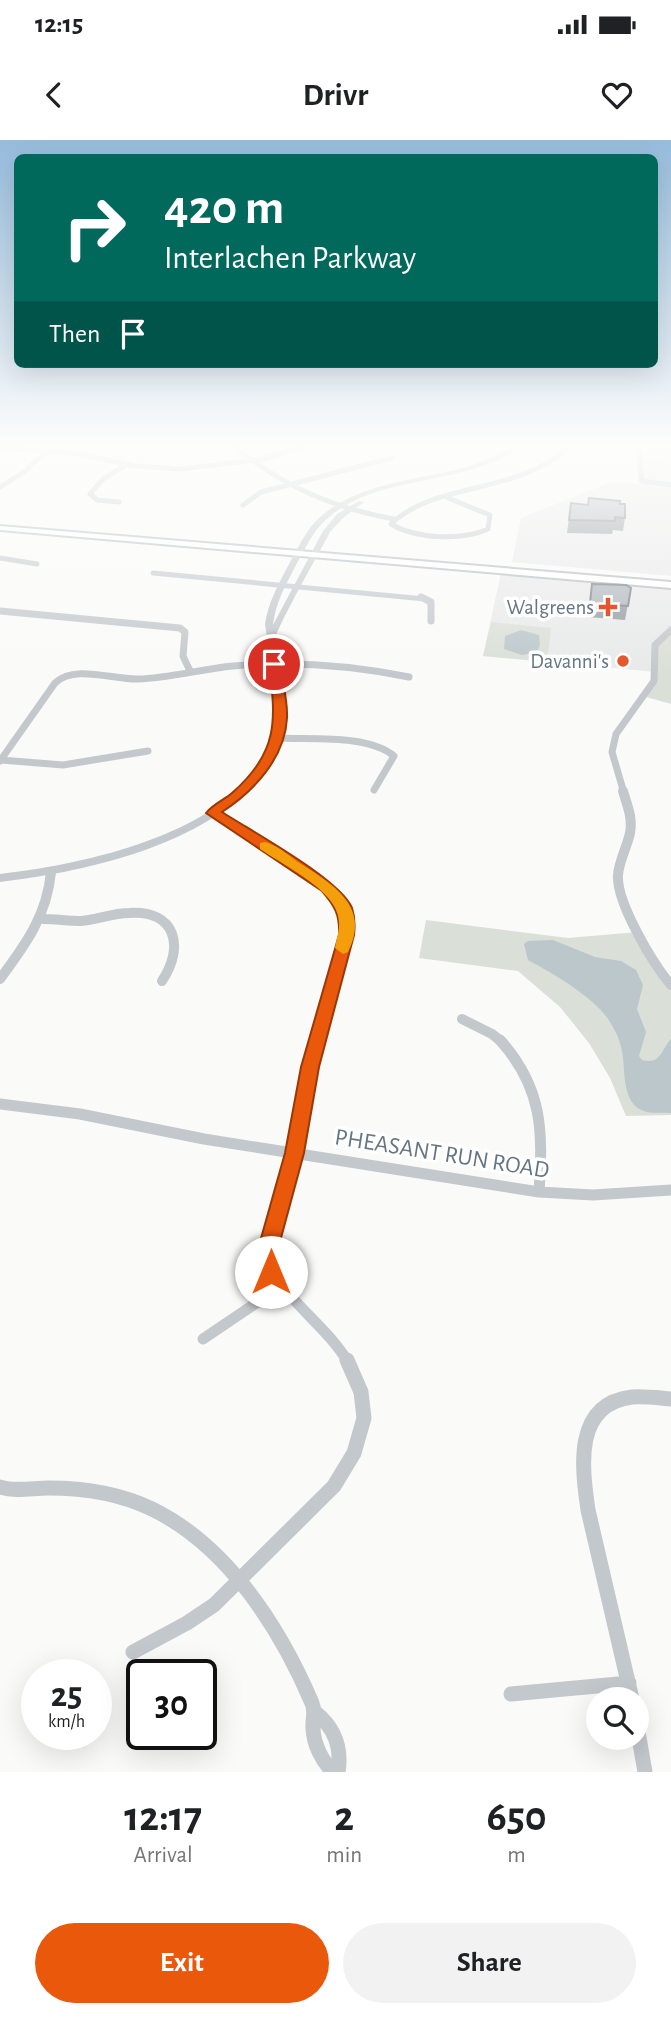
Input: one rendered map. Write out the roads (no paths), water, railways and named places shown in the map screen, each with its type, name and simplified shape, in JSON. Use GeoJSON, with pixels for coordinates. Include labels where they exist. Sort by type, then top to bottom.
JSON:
{"type":"FeatureCollection","features":[{"type":"Feature","properties":{"kind":"main road"},"geometry":{"type":"LineString","coordinates":[[13,523],[302,550]]}},
{"type":"Feature","properties":{"kind":"main road"},"geometry":{"type":"LineString","coordinates":[[0,528],[671,578]]}},
{"type":"Feature","properties":{"kind":"main road"},"geometry":{"type":"LineString","coordinates":[[316,551],[671,584]]}},
{"type":"Feature","properties":{"kind":"street"},"geometry":{"type":"LineString","coordinates":[[0,878],[51,872],[141,849],[213,813],[257,776],[278,738],[281,715],[269,617],[283,585],[318,523]]}},
{"type":"Feature","properties":{"kind":"street"},"geometry":{"type":"LineString","coordinates":[[272,635],[333,523]]}},
{"type":"Feature","properties":{"kind":"street"},"geometry":{"type":"LineString","coordinates":[[392,523],[393,527],[407,532],[469,536],[488,529],[489,523]]}},
{"type":"Feature","properties":{"kind":"street"},"geometry":{"type":"LineString","coordinates":[[0,558],[37,564]]}},
{"type":"Feature","properties":{"kind":"street"},"geometry":{"type":"LineString","coordinates":[[153,573],[425,598],[431,602],[431,621]]}},
{"type":"Feature","properties":{"kind":"street"},"geometry":{"type":"LineString","coordinates":[[0,611],[180,628],[185,632],[183,656],[190,671]]}},
{"type":"Feature","properties":{"kind":"street"},"geometry":{"type":"LineString","coordinates":[[671,631],[655,645],[654,681],[615,734],[612,752],[631,818],[630,833],[618,873],[619,892],[656,967],[671,985]]}},
{"type":"Feature","properties":{"kind":"street"},"geometry":{"type":"LineString","coordinates":[[1,760],[16,742],[54,682],[60,678],[79,676],[137,679],[190,671],[274,664],[335,665],[409,677]]}},
{"type":"Feature","properties":{"kind":"street"},"geometry":{"type":"LineString","coordinates":[[278,738],[371,743],[387,748],[394,756],[374,790]]}},
{"type":"Feature","properties":{"kind":"street"},"geometry":{"type":"LineString","coordinates":[[1,760],[63,765],[148,751]]}},
{"type":"Feature","properties":{"kind":"street"},"geometry":{"type":"LineString","coordinates":[[133,1652],[196,1618],[239,1582],[325,1495],[353,1456],[362,1433],[364,1401],[352,1368],[339,1349],[280,1287],[267,1260],[294,1153],[310,1067],[346,935],[344,907],[328,887],[213,813]]}},
{"type":"Feature","properties":{"kind":"street"},"geometry":{"type":"LineString","coordinates":[[0,979],[43,919],[51,896],[51,872]]}},
{"type":"Feature","properties":{"kind":"street"},"geometry":{"type":"LineString","coordinates":[[43,919],[81,921],[137,912],[159,918],[175,937],[178,948],[170,971],[162,981]]}},
{"type":"Feature","properties":{"kind":"street"},"geometry":{"type":"LineString","coordinates":[[462,1019],[499,1039],[518,1062],[536,1093],[541,1120],[540,1192]]}},
{"type":"Feature","properties":{"kind":"street","name":"PHEASANT RUN ROAD"},"geometry":{"type":"LineString","coordinates":[[0,1104],[80,1114],[204,1139],[540,1192],[593,1195],[671,1189]]}},
{"type":"Feature","properties":{"kind":"street"},"geometry":{"type":"LineString","coordinates":[[203,1339],[280,1287]]}},
{"type":"Feature","properties":{"kind":"street"},"geometry":{"type":"LineString","coordinates":[[630,1687],[584,1495],[581,1459],[584,1436],[592,1421],[605,1408],[623,1399],[642,1396],[671,1399]]}},
{"type":"Feature","properties":{"kind":"street"},"geometry":{"type":"LineString","coordinates":[[2,1490],[92,1490],[149,1506],[206,1545],[239,1582],[278,1637],[315,1712],[313,1729],[324,1763],[335,1772]]}},
{"type":"Feature","properties":{"kind":"street"},"geometry":{"type":"LineString","coordinates":[[511,1695],[586,1692]]}},
{"type":"Feature","properties":{"kind":"street"},"geometry":{"type":"LineString","coordinates":[[641,1750],[645,1772]]}},
{"type":"Feature","properties":{"kind":"place","name":"Walgreens"},"geometry":{"type":"Point","coordinates":[608,607]}},
{"type":"Feature","properties":{"kind":"place","name":"Davanni's"},"geometry":{"type":"Point","coordinates":[623,661]}}]}
